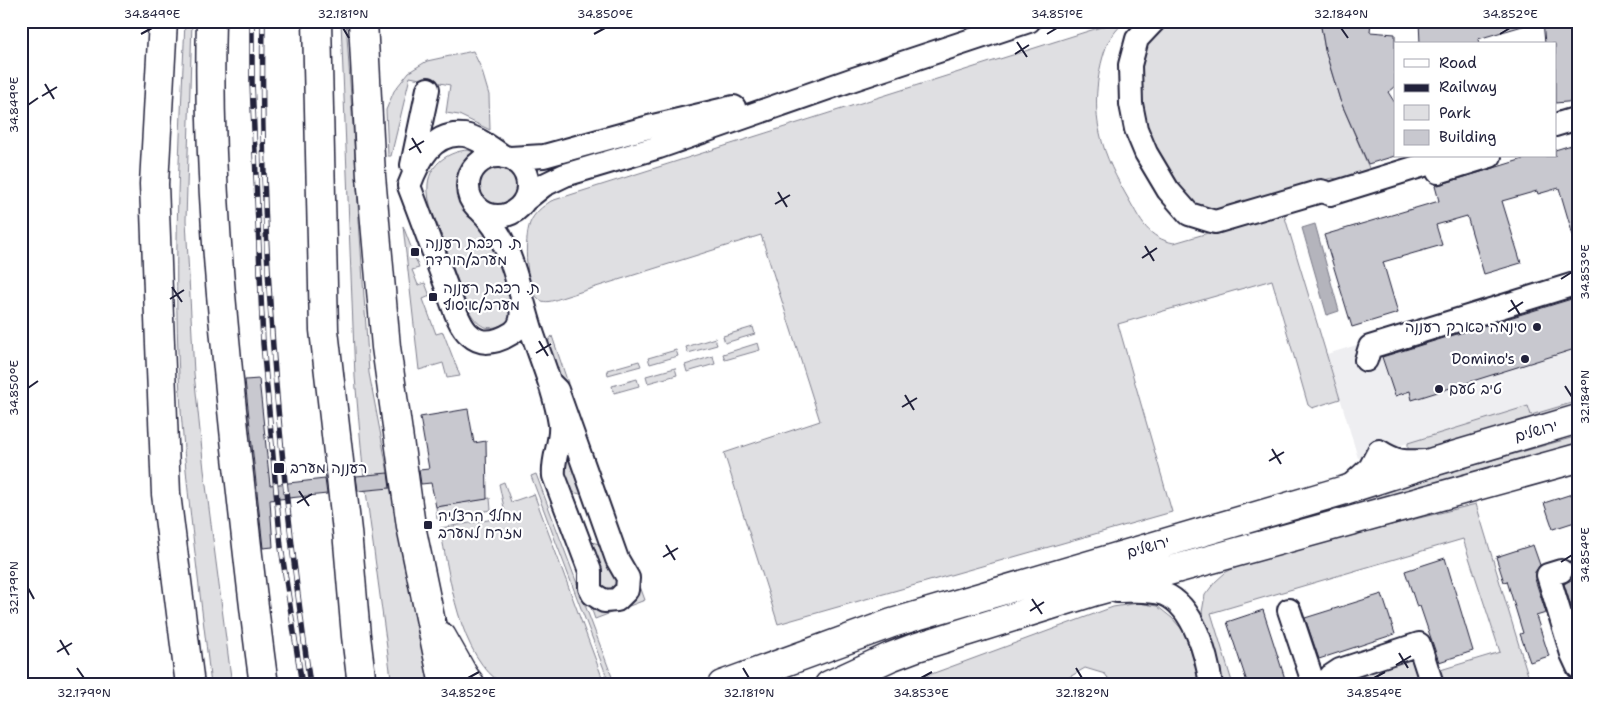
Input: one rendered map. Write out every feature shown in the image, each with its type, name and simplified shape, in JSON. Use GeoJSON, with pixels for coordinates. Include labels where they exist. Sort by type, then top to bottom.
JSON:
{"type":"FeatureCollection","features":[{"type":"Feature","properties":{"kind":"main road"},"geometry":{"type":"LineString","coordinates":[[163,21],[154,184],[166,494],[190,685]]}},
{"type":"Feature","properties":{"kind":"main road"},"geometry":{"type":"LineString","coordinates":[[211,21],[210,74],[224,340],[264,685]]}},
{"type":"Feature","properties":{"kind":"main road"},"geometry":{"type":"LineString","coordinates":[[317,21],[324,330],[362,685]]}},
{"type":"Feature","properties":{"kind":"main road"},"geometry":{"type":"LineString","coordinates":[[363,21],[371,176],[386,347],[411,526],[444,685]]}},
{"type":"Feature","properties":{"kind":"main road","name":"ירושלים"},"geometry":{"type":"LineString","coordinates":[[722,685],[892,623],[1345,490],[1578,419]]}},
{"type":"Feature","properties":{"kind":"main road","name":"ירושלים"},"geometry":{"type":"LineString","coordinates":[[829,685],[906,651],[1096,591],[1578,458]]}},
{"type":"Feature","properties":{"kind":"main road"},"geometry":{"type":"LineString","coordinates":[[428,611],[451,654],[471,685]]}},
{"type":"Feature","properties":{"kind":"street"},"geometry":{"type":"LineString","coordinates":[[478,208],[487,214],[496,216],[506,214],[515,210],[544,185],[566,175],[659,147],[854,79],[1030,21]]}},
{"type":"Feature","properties":{"kind":"street"},"geometry":{"type":"LineString","coordinates":[[1154,21],[1137,39],[1130,65],[1131,104],[1136,129],[1146,153],[1168,190],[1189,214],[1215,222],[1321,191],[1330,194],[1447,158]]}},
{"type":"Feature","properties":{"kind":"street"},"geometry":{"type":"LineString","coordinates":[[550,383],[557,390],[617,559],[628,578],[627,590],[618,600],[604,601],[593,594],[590,588],[590,571],[554,476],[553,468],[560,432],[550,383],[531,330],[511,258],[491,220],[472,201],[468,191],[468,181],[471,172],[485,158],[495,156],[544,156],[649,127],[854,79]]}},
{"type":"Feature","properties":{"kind":"street"},"geometry":{"type":"LineString","coordinates":[[428,90],[408,186],[462,327],[470,336],[488,343],[500,340],[514,332],[521,324],[520,290]]}},
{"type":"Feature","properties":{"kind":"street"},"geometry":{"type":"LineString","coordinates":[[1556,125],[1578,118]]}},
{"type":"Feature","properties":{"kind":"street"},"geometry":{"type":"LineString","coordinates":[[1556,136],[1578,129]]}},
{"type":"Feature","properties":{"kind":"street"},"geometry":{"type":"LineString","coordinates":[[408,186],[427,150],[438,141],[452,135],[464,135],[474,139],[518,164],[524,172],[527,181],[527,191],[511,258]]}},
{"type":"Feature","properties":{"kind":"street"},"geometry":{"type":"LineString","coordinates":[[1432,174],[1484,158]]}},
{"type":"Feature","properties":{"kind":"street"},"geometry":{"type":"LineString","coordinates":[[1366,360],[1370,347],[1578,283]]}},
{"type":"Feature","properties":{"kind":"street"},"geometry":{"type":"LineString","coordinates":[[1561,571],[1548,575],[1572,654],[1578,667]]}},
{"type":"Feature","properties":{"kind":"street"},"geometry":{"type":"LineString","coordinates":[[1096,591],[1153,592],[1165,595],[1177,604],[1188,614],[1198,636],[1211,685]]}},
{"type":"Feature","properties":{"kind":"street"},"geometry":{"type":"LineString","coordinates":[[1288,610],[1314,685]]}},
{"type":"Feature","properties":{"kind":"street"},"geometry":{"type":"LineString","coordinates":[[1323,685],[1340,670],[1419,644],[1431,681],[1426,685]]}},
{"type":"Feature","properties":{"kind":"shaded area"},"geometry":{"type":"Polygon","coordinates":[[[1315,224],[1339,311],[1327,315],[1302,228],[1315,224]]]}},
{"type":"Feature","properties":{"kind":"shaded area"},"geometry":{"type":"Polygon","coordinates":[[[1578,278],[1578,401],[1530,415],[1527,407],[1358,458],[1327,354],[1578,278]]]}},
{"type":"Feature","properties":{"kind":"green space"},"geometry":{"type":"Polygon","coordinates":[[[185,21],[192,21],[186,220],[194,373],[204,470],[232,685],[211,685],[192,531],[181,415],[177,332],[177,243],[185,21]]]}},
{"type":"Feature","properties":{"kind":"green space"},"geometry":{"type":"Polygon","coordinates":[[[341,21],[346,21],[369,373],[413,605],[433,685],[392,685],[363,469],[355,377],[341,21]]]}},
{"type":"Feature","properties":{"kind":"green space"},"geometry":{"type":"Polygon","coordinates":[[[1125,21],[1108,42],[1101,64],[1097,87],[1097,111],[1102,142],[1108,159],[1137,215],[1152,233],[1165,241],[1174,243],[1283,211],[1340,399],[1312,408],[1308,405],[1272,280],[1118,324],[1172,512],[778,624],[724,453],[820,421],[761,235],[544,302],[536,296],[532,288],[527,265],[528,230],[532,219],[539,210],[551,201],[1125,21]]]}},
{"type":"Feature","properties":{"kind":"green space"},"geometry":{"type":"Polygon","coordinates":[[[1181,21],[1320,21],[1325,50],[1340,100],[1372,175],[1347,181],[1332,178],[1215,212],[1195,206],[1176,187],[1154,152],[1141,106],[1140,76],[1146,42],[1160,28],[1181,21]]]}},
{"type":"Feature","properties":{"kind":"green space"},"geometry":{"type":"Polygon","coordinates":[[[473,51],[481,68],[489,95],[490,130],[459,115],[446,113],[450,85],[410,77],[391,156],[388,156],[386,110],[394,91],[409,72],[427,61],[473,51]]]}},
{"type":"Feature","properties":{"kind":"green space"},"geometry":{"type":"Polygon","coordinates":[[[468,150],[476,153],[467,160],[460,175],[460,199],[471,216],[485,230],[501,260],[507,280],[512,312],[508,322],[489,328],[475,320],[469,311],[433,212],[428,191],[430,177],[437,164],[454,153],[468,150]]]}},
{"type":"Feature","properties":{"kind":"green space"},"geometry":{"type":"Polygon","coordinates":[[[498,167],[512,172],[517,186],[512,200],[498,205],[484,200],[479,186],[484,172],[498,167]]]}},
{"type":"Feature","properties":{"kind":"green space"},"geometry":{"type":"Polygon","coordinates":[[[403,226],[419,268],[412,270],[418,285],[425,283],[430,296],[423,299],[436,334],[443,332],[460,376],[447,378],[443,363],[419,370],[403,226]]]}},
{"type":"Feature","properties":{"kind":"green space"},"geometry":{"type":"Polygon","coordinates":[[[753,327],[755,334],[725,343],[723,336],[753,327]]]}},
{"type":"Feature","properties":{"kind":"green space"},"geometry":{"type":"Polygon","coordinates":[[[552,336],[568,383],[564,390],[548,347],[552,336]]]}},
{"type":"Feature","properties":{"kind":"green space"},"geometry":{"type":"Polygon","coordinates":[[[715,338],[717,345],[688,353],[686,347],[715,338]]]}},
{"type":"Feature","properties":{"kind":"green space"},"geometry":{"type":"Polygon","coordinates":[[[758,343],[760,350],[725,360],[723,354],[758,343]]]}},
{"type":"Feature","properties":{"kind":"green space"},"geometry":{"type":"Polygon","coordinates":[[[676,350],[678,356],[650,364],[648,358],[676,350]]]}},
{"type":"Feature","properties":{"kind":"green space"},"geometry":{"type":"Polygon","coordinates":[[[713,356],[715,364],[687,372],[685,365],[713,356]]]}},
{"type":"Feature","properties":{"kind":"green space"},"geometry":{"type":"Polygon","coordinates":[[[639,361],[641,366],[608,375],[607,370],[639,361]]]}},
{"type":"Feature","properties":{"kind":"green space"},"geometry":{"type":"Polygon","coordinates":[[[675,368],[677,375],[648,383],[646,376],[675,368]]]}},
{"type":"Feature","properties":{"kind":"green space"},"geometry":{"type":"Polygon","coordinates":[[[637,379],[639,386],[614,393],[612,386],[637,379]]]}},
{"type":"Feature","properties":{"kind":"green space"},"geometry":{"type":"Polygon","coordinates":[[[1578,401],[1578,413],[1413,456],[1408,449],[1408,443],[1528,406],[1531,415],[1578,401]]]}},
{"type":"Feature","properties":{"kind":"green space"},"geometry":{"type":"Polygon","coordinates":[[[1578,436],[1578,445],[896,645],[891,634],[1177,549],[1578,436]]]}},
{"type":"Feature","properties":{"kind":"green space"},"geometry":{"type":"Polygon","coordinates":[[[568,448],[587,496],[573,492],[592,542],[606,546],[622,585],[603,593],[561,473],[568,448]]]}},
{"type":"Feature","properties":{"kind":"green space"},"geometry":{"type":"Polygon","coordinates":[[[536,474],[615,685],[610,685],[531,476],[536,474]]]}},
{"type":"Feature","properties":{"kind":"green space"},"geometry":{"type":"Polygon","coordinates":[[[504,482],[511,502],[534,494],[605,685],[504,685],[488,672],[466,636],[458,614],[440,528],[506,517],[499,484],[504,482]]]}},
{"type":"Feature","properties":{"kind":"green space"},"geometry":{"type":"Polygon","coordinates":[[[490,498],[491,510],[437,519],[436,507],[490,498]]]}},
{"type":"Feature","properties":{"kind":"green space"},"geometry":{"type":"Polygon","coordinates":[[[1476,504],[1531,685],[1442,685],[1437,671],[1500,652],[1463,539],[1211,613],[1233,685],[1222,685],[1202,612],[1205,595],[1226,572],[1237,567],[1383,527],[1476,504]]]}},
{"type":"Feature","properties":{"kind":"green space"},"geometry":{"type":"Polygon","coordinates":[[[633,567],[645,600],[595,619],[583,585],[603,606],[633,567]]]}},
{"type":"Feature","properties":{"kind":"green space"},"geometry":{"type":"Polygon","coordinates":[[[1138,603],[1157,606],[1172,618],[1187,635],[1200,685],[1113,685],[1105,674],[1085,668],[1056,685],[1012,685],[1007,679],[989,685],[928,685],[926,676],[1113,607],[1138,603]]]}},
{"type":"Feature","properties":{"kind":"green space"},"geometry":{"type":"Polygon","coordinates":[[[1413,656],[1422,670],[1416,685],[1330,685],[1413,656]]]}},
{"type":"Feature","properties":{"kind":"building"},"geometry":{"type":"Polygon","coordinates":[[[1320,21],[1371,21],[1370,32],[1395,34],[1394,87],[1388,92],[1394,101],[1394,156],[1368,164],[1340,100],[1325,50],[1320,21]]]}},
{"type":"Feature","properties":{"kind":"building"},"geometry":{"type":"Polygon","coordinates":[[[1419,21],[1526,21],[1526,25],[1478,39],[1479,42],[1420,42],[1419,21]]]}},
{"type":"Feature","properties":{"kind":"building"},"geometry":{"type":"Polygon","coordinates":[[[1543,21],[1578,21],[1578,101],[1556,103],[1556,42],[1545,42],[1543,21]]]}},
{"type":"Feature","properties":{"kind":"building"},"geometry":{"type":"Polygon","coordinates":[[[1578,143],[1578,238],[1574,239],[1559,188],[1538,194],[1537,191],[1502,201],[1521,263],[1484,274],[1467,216],[1436,225],[1442,245],[1383,262],[1398,313],[1352,327],[1324,235],[1439,201],[1435,186],[1526,158],[1556,158],[1556,150],[1578,143]]]}},
{"type":"Feature","properties":{"kind":"building"},"geometry":{"type":"Polygon","coordinates":[[[1578,297],[1578,348],[1412,400],[1410,391],[1395,396],[1382,357],[1578,297]]]}},
{"type":"Feature","properties":{"kind":"building"},"geometry":{"type":"Polygon","coordinates":[[[259,379],[270,485],[325,479],[327,494],[270,500],[273,547],[263,548],[245,380],[259,379]]]}},
{"type":"Feature","properties":{"kind":"building"},"geometry":{"type":"Polygon","coordinates":[[[468,409],[474,443],[486,441],[487,499],[436,507],[431,483],[421,484],[419,470],[429,469],[420,417],[468,409]]]}},
{"type":"Feature","properties":{"kind":"building"},"geometry":{"type":"Polygon","coordinates":[[[388,473],[390,488],[358,491],[356,476],[388,473]]]}},
{"type":"Feature","properties":{"kind":"building"},"geometry":{"type":"Polygon","coordinates":[[[1578,492],[1578,521],[1553,529],[1544,503],[1578,492]]]}},
{"type":"Feature","properties":{"kind":"building"},"geometry":{"type":"Polygon","coordinates":[[[1533,545],[1540,565],[1535,572],[1535,579],[1546,613],[1536,616],[1549,656],[1530,662],[1520,634],[1523,633],[1507,581],[1504,582],[1496,557],[1533,545]]]}},
{"type":"Feature","properties":{"kind":"building"},"geometry":{"type":"Polygon","coordinates":[[[1445,558],[1473,651],[1439,662],[1420,606],[1417,607],[1405,571],[1445,558]]]}},
{"type":"Feature","properties":{"kind":"building"},"geometry":{"type":"Polygon","coordinates":[[[1573,579],[1578,593],[1578,628],[1564,584],[1573,579]]]}},
{"type":"Feature","properties":{"kind":"building"},"geometry":{"type":"Polygon","coordinates":[[[1382,594],[1395,634],[1319,659],[1305,618],[1382,594]]]}},
{"type":"Feature","properties":{"kind":"building"},"geometry":{"type":"Polygon","coordinates":[[[1263,610],[1287,685],[1248,685],[1227,622],[1263,610]]]}},
{"type":"Feature","properties":{"kind":"railway"},"geometry":{"type":"LineString","coordinates":[[252,21],[252,82],[263,343],[281,547],[302,685]]}},
{"type":"Feature","properties":{"kind":"railway"},"geometry":{"type":"LineString","coordinates":[[263,21],[264,188],[273,354],[289,520],[310,685]]}},
{"type":"Feature","properties":{"kind":"place","name":"ת. רכבת רעננה מערב/הורדה"},"geometry":{"type":"Point","coordinates":[415,252]}},
{"type":"Feature","properties":{"kind":"place","name":"ת. רכבת רעננה מערב/איסוף"},"geometry":{"type":"Point","coordinates":[433,297]}},
{"type":"Feature","properties":{"kind":"place","name":"סינמה פארק רעננה"},"geometry":{"type":"Point","coordinates":[1537,327]}},
{"type":"Feature","properties":{"kind":"place","name":"Domino's"},"geometry":{"type":"Point","coordinates":[1525,359]}},
{"type":"Feature","properties":{"kind":"place","name":"טיב טעם"},"geometry":{"type":"Point","coordinates":[1439,389]}},
{"type":"Feature","properties":{"kind":"place","name":"רעננה מערב"},"geometry":{"type":"Point","coordinates":[279,468]}},
{"type":"Feature","properties":{"kind":"place","name":"מחלף הרצליה מזרח למערב"},"geometry":{"type":"Point","coordinates":[428,525]}}]}
